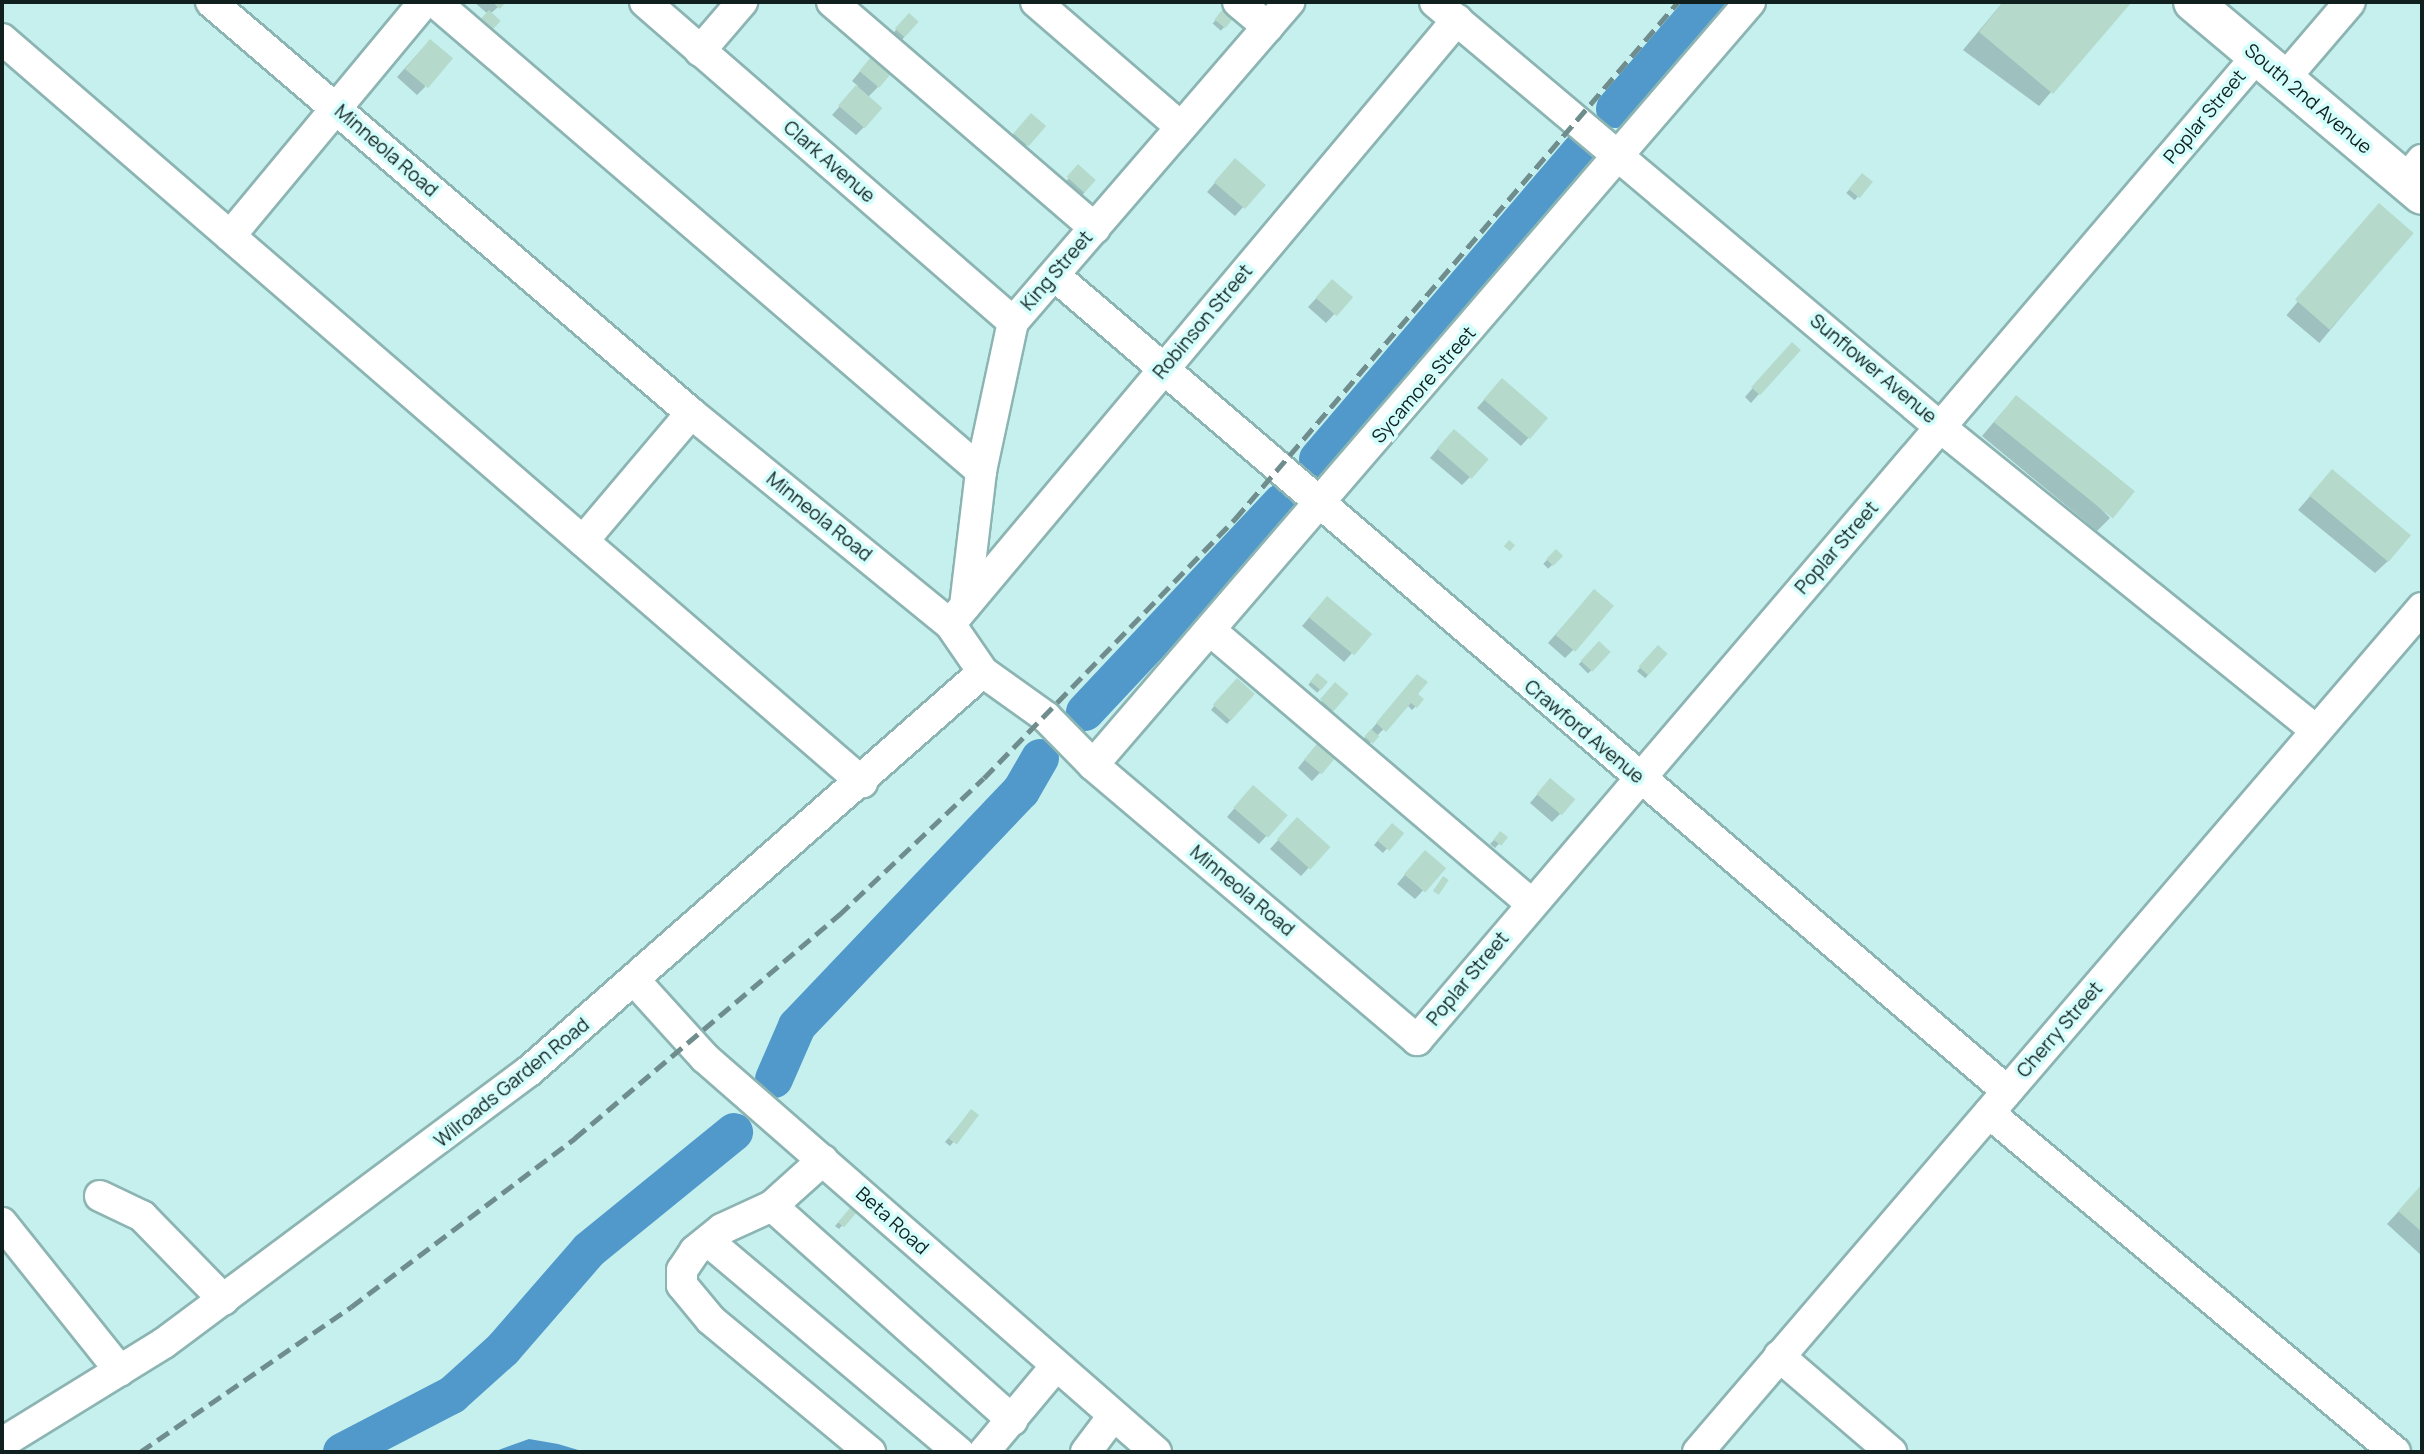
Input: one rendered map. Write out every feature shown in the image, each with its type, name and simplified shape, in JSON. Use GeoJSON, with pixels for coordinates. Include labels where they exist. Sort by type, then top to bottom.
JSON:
{"type":"FeatureCollection","features":[{"type":"Feature","properties":{"kind":"main road","name":"South 2nd Avenue"},"geometry":{"type":"LineString","coordinates":[[2193,2],[2270,67],[2416,179]]}},
{"type":"Feature","properties":{"kind":"street","name":"Minneola Road"},"geometry":{"type":"LineString","coordinates":[[211,2],[691,413],[958,615],[983,672],[1046,717],[1093,765],[1417,1040]]}},
{"type":"Feature","properties":{"kind":"street"},"geometry":{"type":"LineString","coordinates":[[230,236],[424,2]]}},
{"type":"Feature","properties":{"kind":"street"},"geometry":{"type":"LineString","coordinates":[[435,2],[982,471]]}},
{"type":"Feature","properties":{"kind":"street","name":"Clark Avenue"},"geometry":{"type":"LineString","coordinates":[[645,2],[1013,322]]}},
{"type":"Feature","properties":{"kind":"street"},"geometry":{"type":"LineString","coordinates":[[700,51],[742,2]]}},
{"type":"Feature","properties":{"kind":"street"},"geometry":{"type":"LineString","coordinates":[[832,2],[1095,228]]}},
{"type":"Feature","properties":{"kind":"street"},"geometry":{"type":"LineString","coordinates":[[1036,2],[1181,127]]}},
{"type":"Feature","properties":{"kind":"street"},"geometry":{"type":"LineString","coordinates":[[1238,2],[1268,27]]}},
{"type":"Feature","properties":{"kind":"street","name":"King Street"},"geometry":{"type":"LineString","coordinates":[[958,615],[982,471],[1013,322],[1289,2]]}},
{"type":"Feature","properties":{"kind":"street","name":"Sycamore Street"},"geometry":{"type":"LineString","coordinates":[[1093,765],[1320,507],[1750,2]]}},
{"type":"Feature","properties":{"kind":"street","name":"Poplar Street"},"geometry":{"type":"LineString","coordinates":[[1417,1040],[1941,427],[2270,67],[2350,2]]}},
{"type":"Feature","properties":{"kind":"street","name":"Sunflower Avenue"},"geometry":{"type":"LineString","coordinates":[[1446,11],[1941,427],[2315,730]]}},
{"type":"Feature","properties":{"kind":"street","name":"Robinson Street"},"geometry":{"type":"LineString","coordinates":[[958,615],[1165,368],[1446,11]]}},
{"type":"Feature","properties":{"kind":"street"},"geometry":{"type":"LineString","coordinates":[[2,39],[862,782]]}},
{"type":"Feature","properties":{"kind":"street","name":"Crawford Avenue"},"geometry":{"type":"LineString","coordinates":[[1054,275],[1165,368],[1320,507],[1639,779],[1998,1102],[2395,1452]]}},
{"type":"Feature","properties":{"kind":"street"},"geometry":{"type":"LineString","coordinates":[[583,541],[691,413]]}},
{"type":"Feature","properties":{"kind":"street","name":"Cherry Street"},"geometry":{"type":"LineString","coordinates":[[1698,1452],[2315,730],[2421,612]]}},
{"type":"Feature","properties":{"kind":"street"},"geometry":{"type":"LineString","coordinates":[[1211,631],[1532,904]]}},
{"type":"Feature","properties":{"kind":"street","name":"Wilroads Garden Road"},"geometry":{"type":"LineString","coordinates":[[2,1443],[120,1371],[224,1300],[398,1174],[636,982],[983,672]]}},
{"type":"Feature","properties":{"kind":"street","name":"Beta Road"},"geometry":{"type":"LineString","coordinates":[[636,982],[705,1058],[1156,1452]]}},
{"type":"Feature","properties":{"kind":"street"},"geometry":{"type":"LineString","coordinates":[[823,1160],[772,1206],[708,1241],[682,1270],[682,1285],[711,1320],[870,1452]]}},
{"type":"Feature","properties":{"kind":"street"},"geometry":{"type":"LineString","coordinates":[[100,1196],[142,1216],[224,1300]]}},
{"type":"Feature","properties":{"kind":"street"},"geometry":{"type":"LineString","coordinates":[[772,1206],[1012,1420]]}},
{"type":"Feature","properties":{"kind":"street"},"geometry":{"type":"LineString","coordinates":[[2,1223],[120,1371]]}},
{"type":"Feature","properties":{"kind":"street"},"geometry":{"type":"LineString","coordinates":[[708,1241],[959,1452]]}},
{"type":"Feature","properties":{"kind":"street"},"geometry":{"type":"LineString","coordinates":[[1779,1356],[1891,1452]]}},
{"type":"Feature","properties":{"kind":"street"},"geometry":{"type":"LineString","coordinates":[[984,1452],[1056,1366]]}},
{"type":"Feature","properties":{"kind":"street"},"geometry":{"type":"LineString","coordinates":[[1086,1452],[1113,1416]]}},
{"type":"Feature","properties":{"kind":"water"},"geometry":{"type":"Polygon","coordinates":[[[529,1439],[558,1444],[585,1452],[493,1452],[529,1439]]]}},
{"type":"Feature","properties":{"kind":"building"},"geometry":{"type":"Polygon","coordinates":[[[492,2],[506,2],[500,9],[492,2]]]}},
{"type":"Feature","properties":{"kind":"building"},"geometry":{"type":"Polygon","coordinates":[[[2003,2],[2131,3],[2053,94],[1979,32],[2003,2]]]}},
{"type":"Feature","properties":{"kind":"building"},"geometry":{"type":"Polygon","coordinates":[[[1227,4],[1238,13],[1225,28],[1214,20],[1227,4]]]}},
{"type":"Feature","properties":{"kind":"building"},"geometry":{"type":"Polygon","coordinates":[[[489,10],[501,21],[491,31],[479,20],[489,10]]]}},
{"type":"Feature","properties":{"kind":"building"},"geometry":{"type":"Polygon","coordinates":[[[909,13],[919,22],[905,37],[895,29],[909,13]]]}},
{"type":"Feature","properties":{"kind":"building"},"geometry":{"type":"Polygon","coordinates":[[[430,39],[453,58],[428,88],[405,69],[430,39]]]}},
{"type":"Feature","properties":{"kind":"building"},"geometry":{"type":"Polygon","coordinates":[[[876,51],[896,68],[879,88],[859,71],[876,51]]]}},
{"type":"Feature","properties":{"kind":"building"},"geometry":{"type":"Polygon","coordinates":[[[856,85],[882,108],[865,128],[838,105],[856,85]]]}},
{"type":"Feature","properties":{"kind":"building"},"geometry":{"type":"Polygon","coordinates":[[[1031,113],[1046,126],[1028,146],[1013,133],[1031,113]]]}},
{"type":"Feature","properties":{"kind":"building"},"geometry":{"type":"Polygon","coordinates":[[[1235,158],[1266,185],[1245,209],[1214,182],[1235,158]]]}},
{"type":"Feature","properties":{"kind":"building"},"geometry":{"type":"Polygon","coordinates":[[[1078,164],[1096,180],[1084,193],[1067,177],[1078,164]]]}},
{"type":"Feature","properties":{"kind":"building"},"geometry":{"type":"Polygon","coordinates":[[[1862,173],[1873,182],[1860,198],[1849,189],[1862,173]]]}},
{"type":"Feature","properties":{"kind":"building"},"geometry":{"type":"Polygon","coordinates":[[[2379,203],[2414,233],[2330,330],[2295,300],[2379,203]]]}},
{"type":"Feature","properties":{"kind":"building"},"geometry":{"type":"Polygon","coordinates":[[[1332,279],[1353,297],[1337,316],[1316,298],[1332,279]]]}},
{"type":"Feature","properties":{"kind":"building"},"geometry":{"type":"Polygon","coordinates":[[[1792,342],[1801,350],[1760,395],[1751,387],[1792,342]]]}},
{"type":"Feature","properties":{"kind":"building"},"geometry":{"type":"Polygon","coordinates":[[[1502,378],[1548,418],[1530,439],[1484,399],[1502,378]]]}},
{"type":"Feature","properties":{"kind":"building"},"geometry":{"type":"Polygon","coordinates":[[[2016,395],[2135,491],[2113,518],[1994,422],[2016,395]]]}},
{"type":"Feature","properties":{"kind":"building"},"geometry":{"type":"Polygon","coordinates":[[[1454,429],[1489,459],[1472,479],[1437,449],[1454,429]]]}},
{"type":"Feature","properties":{"kind":"building"},"geometry":{"type":"Polygon","coordinates":[[[2332,469],[2411,535],[2388,562],[2310,496],[2332,469]]]}},
{"type":"Feature","properties":{"kind":"building"},"geometry":{"type":"Polygon","coordinates":[[[1509,540],[1515,545],[1510,551],[1504,546],[1509,540]]]}},
{"type":"Feature","properties":{"kind":"building"},"geometry":{"type":"Polygon","coordinates":[[[1556,549],[1563,556],[1553,566],[1546,559],[1556,549]]]}},
{"type":"Feature","properties":{"kind":"building"},"geometry":{"type":"Polygon","coordinates":[[[1594,589],[1614,606],[1575,652],[1555,635],[1594,589]]]}},
{"type":"Feature","properties":{"kind":"building"},"geometry":{"type":"Polygon","coordinates":[[[1327,596],[1372,634],[1354,655],[1309,617],[1327,596]]]}},
{"type":"Feature","properties":{"kind":"building"},"geometry":{"type":"Polygon","coordinates":[[[1599,641],[1611,652],[1592,672],[1581,661],[1599,641]]]}},
{"type":"Feature","properties":{"kind":"building"},"geometry":{"type":"Polygon","coordinates":[[[1658,645],[1668,654],[1648,675],[1639,667],[1658,645]]]}},
{"type":"Feature","properties":{"kind":"building"},"geometry":{"type":"Polygon","coordinates":[[[1317,673],[1328,682],[1321,690],[1310,682],[1317,673]]]}},
{"type":"Feature","properties":{"kind":"building"},"geometry":{"type":"Polygon","coordinates":[[[1417,674],[1428,682],[1418,694],[1424,699],[1417,708],[1411,703],[1386,732],[1376,723],[1417,674]]]}},
{"type":"Feature","properties":{"kind":"building"},"geometry":{"type":"Polygon","coordinates":[[[1237,678],[1255,694],[1231,721],[1213,705],[1237,678]]]}},
{"type":"Feature","properties":{"kind":"building"},"geometry":{"type":"Polygon","coordinates":[[[1335,682],[1349,694],[1333,711],[1320,699],[1335,682]]]}},
{"type":"Feature","properties":{"kind":"building"},"geometry":{"type":"Polygon","coordinates":[[[1371,729],[1379,736],[1373,744],[1364,737],[1371,729]]]}},
{"type":"Feature","properties":{"kind":"building"},"geometry":{"type":"Polygon","coordinates":[[[1322,738],[1340,753],[1322,774],[1304,759],[1322,738]]]}},
{"type":"Feature","properties":{"kind":"building"},"geometry":{"type":"Polygon","coordinates":[[[1550,778],[1575,799],[1562,815],[1537,794],[1550,778]]]}},
{"type":"Feature","properties":{"kind":"building"},"geometry":{"type":"Polygon","coordinates":[[[1253,785],[1288,815],[1268,838],[1233,808],[1253,785]]]}},
{"type":"Feature","properties":{"kind":"building"},"geometry":{"type":"Polygon","coordinates":[[[1297,817],[1330,847],[1310,869],[1277,839],[1297,817]]]}},
{"type":"Feature","properties":{"kind":"building"},"geometry":{"type":"Polygon","coordinates":[[[1392,823],[1404,833],[1389,851],[1377,841],[1392,823]]]}},
{"type":"Feature","properties":{"kind":"building"},"geometry":{"type":"Polygon","coordinates":[[[1500,831],[1508,837],[1501,846],[1493,840],[1500,831]]]}},
{"type":"Feature","properties":{"kind":"building"},"geometry":{"type":"Polygon","coordinates":[[[1425,850],[1446,868],[1425,893],[1404,874],[1425,850]]]}},
{"type":"Feature","properties":{"kind":"building"},"geometry":{"type":"Polygon","coordinates":[[[1443,876],[1449,880],[1439,895],[1433,891],[1443,876]]]}},
{"type":"Feature","properties":{"kind":"building"},"geometry":{"type":"Polygon","coordinates":[[[971,1109],[979,1115],[957,1145],[949,1139],[971,1109]]]}},
{"type":"Feature","properties":{"kind":"building"},"geometry":{"type":"Polygon","coordinates":[[[2422,1184],[2422,1232],[2398,1211],[2422,1184]]]}},
{"type":"Feature","properties":{"kind":"building"},"geometry":{"type":"Polygon","coordinates":[[[854,1203],[860,1208],[844,1227],[838,1222],[854,1203]]]}},
{"type":"Feature","properties":{"kind":"waterway"},"geometry":{"type":"LineString","coordinates":[[1615,109],[1707,2]]}},
{"type":"Feature","properties":{"kind":"waterway"},"geometry":{"type":"LineString","coordinates":[[1318,459],[1580,152]]}},
{"type":"Feature","properties":{"kind":"waterway"},"geometry":{"type":"LineString","coordinates":[[1085,712],[1281,503]]}},
{"type":"Feature","properties":{"kind":"waterway"},"geometry":{"type":"LineString","coordinates":[[774,1079],[797,1026],[1021,791],[1040,758]]}},
{"type":"Feature","properties":{"kind":"waterway"},"geometry":{"type":"LineString","coordinates":[[342,1452],[452,1395],[503,1349],[589,1250],[734,1132]]}},
{"type":"Feature","properties":{"kind":"railway"},"geometry":{"type":"LineString","coordinates":[[140,1452],[351,1307],[575,1138],[839,915],[984,778],[1235,519],[1678,2]]}}]}
